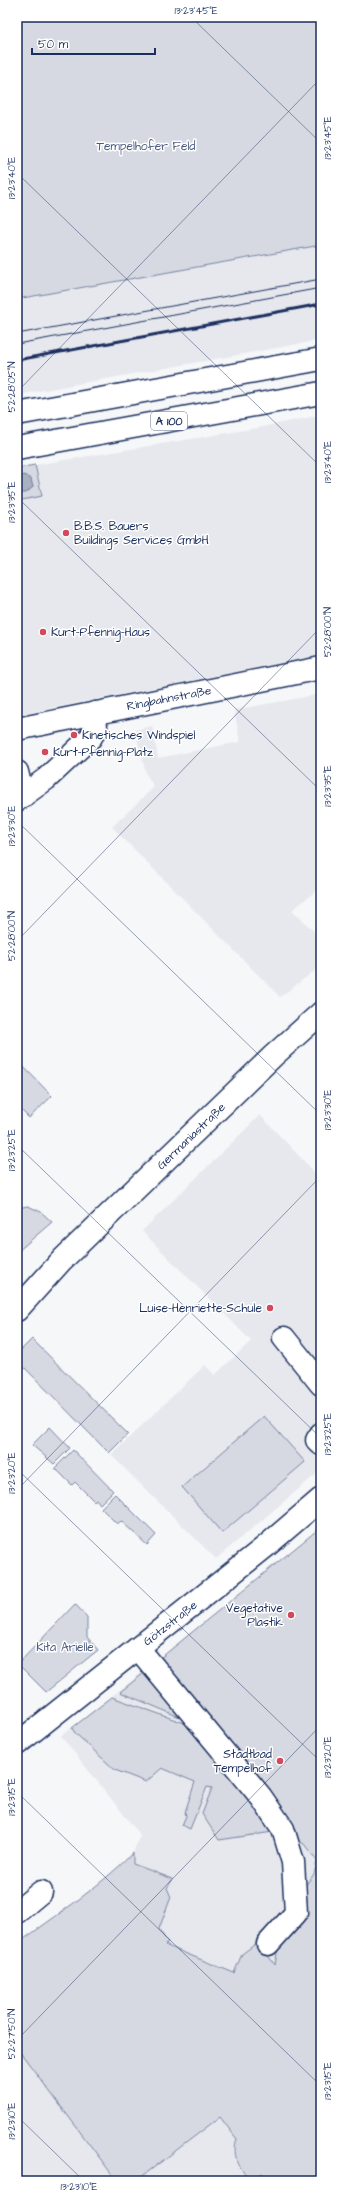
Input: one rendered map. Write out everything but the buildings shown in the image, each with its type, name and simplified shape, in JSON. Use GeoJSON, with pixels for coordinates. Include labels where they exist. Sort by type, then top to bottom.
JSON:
{"type":"FeatureCollection","features":[{"type":"Feature","properties":{"kind":"main road"},"geometry":{"type":"LineString","coordinates":[[17,414],[321,359]]}},
{"type":"Feature","properties":{"kind":"main road","name":"A 100"},"geometry":{"type":"LineString","coordinates":[[17,448],[321,393]]}},
{"type":"Feature","properties":{"kind":"main road","name":"Ringbahnstraße"},"geometry":{"type":"LineString","coordinates":[[17,730],[321,668]]}},
{"type":"Feature","properties":{"kind":"main road"},"geometry":{"type":"LineString","coordinates":[[17,772],[20,798],[46,779],[94,733],[95,713]]}},
{"type":"Feature","properties":{"kind":"main road","name":"Germaniastraße"},"geometry":{"type":"LineString","coordinates":[[62,1260],[279,1050],[321,1013]]}},
{"type":"Feature","properties":{"kind":"main road"},"geometry":{"type":"LineString","coordinates":[[17,1288],[62,1260]]}},
{"type":"Feature","properties":{"kind":"main road"},"geometry":{"type":"LineString","coordinates":[[17,1310],[62,1260]]}},
{"type":"Feature","properties":{"kind":"main road"},"geometry":{"type":"LineString","coordinates":[[284,1338],[321,1384]]}},
{"type":"Feature","properties":{"kind":"main road"},"geometry":{"type":"LineString","coordinates":[[321,1434],[317,1440],[321,1444]]}},
{"type":"Feature","properties":{"kind":"main road","name":"Götzstraße"},"geometry":{"type":"LineString","coordinates":[[17,1744],[265,1547],[321,1499]]}},
{"type":"Feature","properties":{"kind":"main road"},"geometry":{"type":"LineString","coordinates":[[138,1648],[261,1797],[283,1829],[293,1862],[296,1913],[268,1944]]}},
{"type":"Feature","properties":{"kind":"main road"},"geometry":{"type":"LineString","coordinates":[[17,1912],[41,1892]]}},
{"type":"Feature","properties":{"kind":"shaded area"},"geometry":{"type":"Polygon","coordinates":[[[321,245],[321,340],[17,395],[17,299],[321,245]]]}},
{"type":"Feature","properties":{"kind":"shaded area"},"geometry":{"type":"Polygon","coordinates":[[[321,415],[321,655],[17,715],[17,468],[262,427],[321,415]]]}},
{"type":"Feature","properties":{"kind":"shaded area"},"geometry":{"type":"Polygon","coordinates":[[[321,694],[321,887],[292,910],[321,938],[321,966],[280,997],[112,827],[154,787],[146,774],[135,730],[152,726],[158,758],[240,742],[234,710],[321,694]]]}},
{"type":"Feature","properties":{"kind":"shaded area","name":"Luise-Henriette-Schule"},"geometry":{"type":"Polygon","coordinates":[[[260,1115],[321,1179],[321,1470],[216,1559],[111,1455],[205,1365],[215,1375],[251,1341],[142,1231],[260,1115]]]}},
{"type":"Feature","properties":{"kind":"shaded area"},"geometry":{"type":"Polygon","coordinates":[[[158,1660],[321,1862],[283,1976],[258,1942],[242,1954],[234,1973],[164,1945],[159,1929],[171,1897],[167,1888],[172,1879],[133,1864],[132,1856],[140,1835],[61,1736],[158,1660]]]}},
{"type":"Feature","properties":{"kind":"shaded area"},"geometry":{"type":"Polygon","coordinates":[[[17,2048],[52,2095],[117,2181],[17,2181],[17,2048]]]}},
{"type":"Feature","properties":{"kind":"shaded area"},"geometry":{"type":"Polygon","coordinates":[[[220,2117],[237,2139],[235,2146],[235,2160],[251,2181],[136,2181],[220,2117]]]}},
{"type":"Feature","properties":{"kind":"shaded area"},"geometry":{"type":"Polygon","coordinates":[[[262,2173],[268,2181],[251,2181],[262,2173]]]}},
{"type":"Feature","properties":{"kind":"green space","name":"Tempelhofer Feld"},"geometry":{"type":"Polygon","coordinates":[[[17,17],[321,17],[321,245],[17,299],[17,17]]]}},
{"type":"Feature","properties":{"kind":"green space"},"geometry":{"type":"Polygon","coordinates":[[[35,465],[42,496],[17,501],[17,468],[35,465]]]}},
{"type":"Feature","properties":{"kind":"green space"},"geometry":{"type":"Polygon","coordinates":[[[17,1060],[52,1096],[29,1118],[17,1106],[17,1060]]]}},
{"type":"Feature","properties":{"kind":"green space"},"geometry":{"type":"Polygon","coordinates":[[[28,1206],[41,1212],[52,1222],[17,1252],[17,1208],[28,1206]]]}},
{"type":"Feature","properties":{"kind":"green space"},"geometry":{"type":"Polygon","coordinates":[[[32,1339],[128,1434],[109,1453],[17,1360],[17,1354],[32,1339]]]}},
{"type":"Feature","properties":{"kind":"green space"},"geometry":{"type":"Polygon","coordinates":[[[264,1416],[305,1462],[222,1533],[182,1487],[264,1416]]]}},
{"type":"Feature","properties":{"kind":"green space"},"geometry":{"type":"Polygon","coordinates":[[[50,1427],[70,1448],[54,1464],[32,1445],[50,1427]]]}},
{"type":"Feature","properties":{"kind":"green space"},"geometry":{"type":"Polygon","coordinates":[[[73,1450],[113,1491],[100,1504],[96,1499],[94,1501],[75,1482],[72,1485],[55,1468],[73,1450]]]}},
{"type":"Feature","properties":{"kind":"green space"},"geometry":{"type":"Polygon","coordinates":[[[115,1494],[156,1535],[147,1545],[121,1521],[117,1524],[101,1508],[115,1494]]]}},
{"type":"Feature","properties":{"kind":"green space"},"geometry":{"type":"Polygon","coordinates":[[[321,1527],[321,2181],[268,2181],[262,2173],[251,2181],[240,2167],[236,2157],[235,2146],[237,2139],[220,2117],[136,2181],[117,2181],[17,2048],[17,1944],[91,1890],[133,1853],[133,1864],[173,1879],[167,1888],[171,1897],[159,1929],[168,1943],[165,1945],[234,1973],[242,1954],[258,1942],[275,1965],[279,1941],[299,1916],[307,1901],[305,1886],[314,1874],[317,1861],[304,1844],[292,1837],[158,1660],[321,1527]]]}},
{"type":"Feature","properties":{"kind":"green space","name":"Kita Arielle"},"geometry":{"type":"Polygon","coordinates":[[[75,1604],[87,1617],[87,1637],[98,1650],[46,1692],[18,1664],[75,1604]]]}},
{"type":"Feature","properties":{"kind":"green space"},"geometry":{"type":"Polygon","coordinates":[[[149,1669],[189,1721],[120,1692],[149,1669]]]}},
{"type":"Feature","properties":{"kind":"green space"},"geometry":{"type":"Polygon","coordinates":[[[112,1697],[195,1727],[273,1832],[219,1840],[202,1814],[212,1788],[207,1787],[190,1829],[182,1825],[186,1816],[185,1812],[195,1782],[162,1768],[146,1782],[115,1770],[75,1733],[72,1728],[112,1697]]]}},
{"type":"Feature","properties":{"kind":"water"},"geometry":{"type":"Polygon","coordinates":[[[24,475],[31,479],[33,487],[26,493],[17,493],[17,478],[24,475]]]}},
{"type":"Feature","properties":{"kind":"tram line"},"geometry":{"type":"LineString","coordinates":[[17,334],[321,279]]}},
{"type":"Feature","properties":{"kind":"tram line"},"geometry":{"type":"LineString","coordinates":[[17,344],[321,288]]}},
{"type":"Feature","properties":{"kind":"railway"},"geometry":{"type":"LineString","coordinates":[[17,360],[321,304]]}},
{"type":"Feature","properties":{"kind":"place","name":"B.B.S. Bauers Buildings Services GmbH"},"geometry":{"type":"Point","coordinates":[66,533]}},
{"type":"Feature","properties":{"kind":"place","name":"Kurt-Pfennig-Haus"},"geometry":{"type":"Point","coordinates":[43,632]}},
{"type":"Feature","properties":{"kind":"place","name":"Kinetisches Windspiel"},"geometry":{"type":"Point","coordinates":[74,735]}},
{"type":"Feature","properties":{"kind":"place","name":"Kurt-Pfennig-Platz"},"geometry":{"type":"Point","coordinates":[45,752]}},
{"type":"Feature","properties":{"kind":"place","name":"Luise-Henriette-Schule"},"geometry":{"type":"Point","coordinates":[270,1308]}},
{"type":"Feature","properties":{"kind":"place","name":"Vegetative Plastik"},"geometry":{"type":"Point","coordinates":[291,1615]}},
{"type":"Feature","properties":{"kind":"place","name":"Stadtbad Tempelhof"},"geometry":{"type":"Point","coordinates":[280,1761]}}]}
